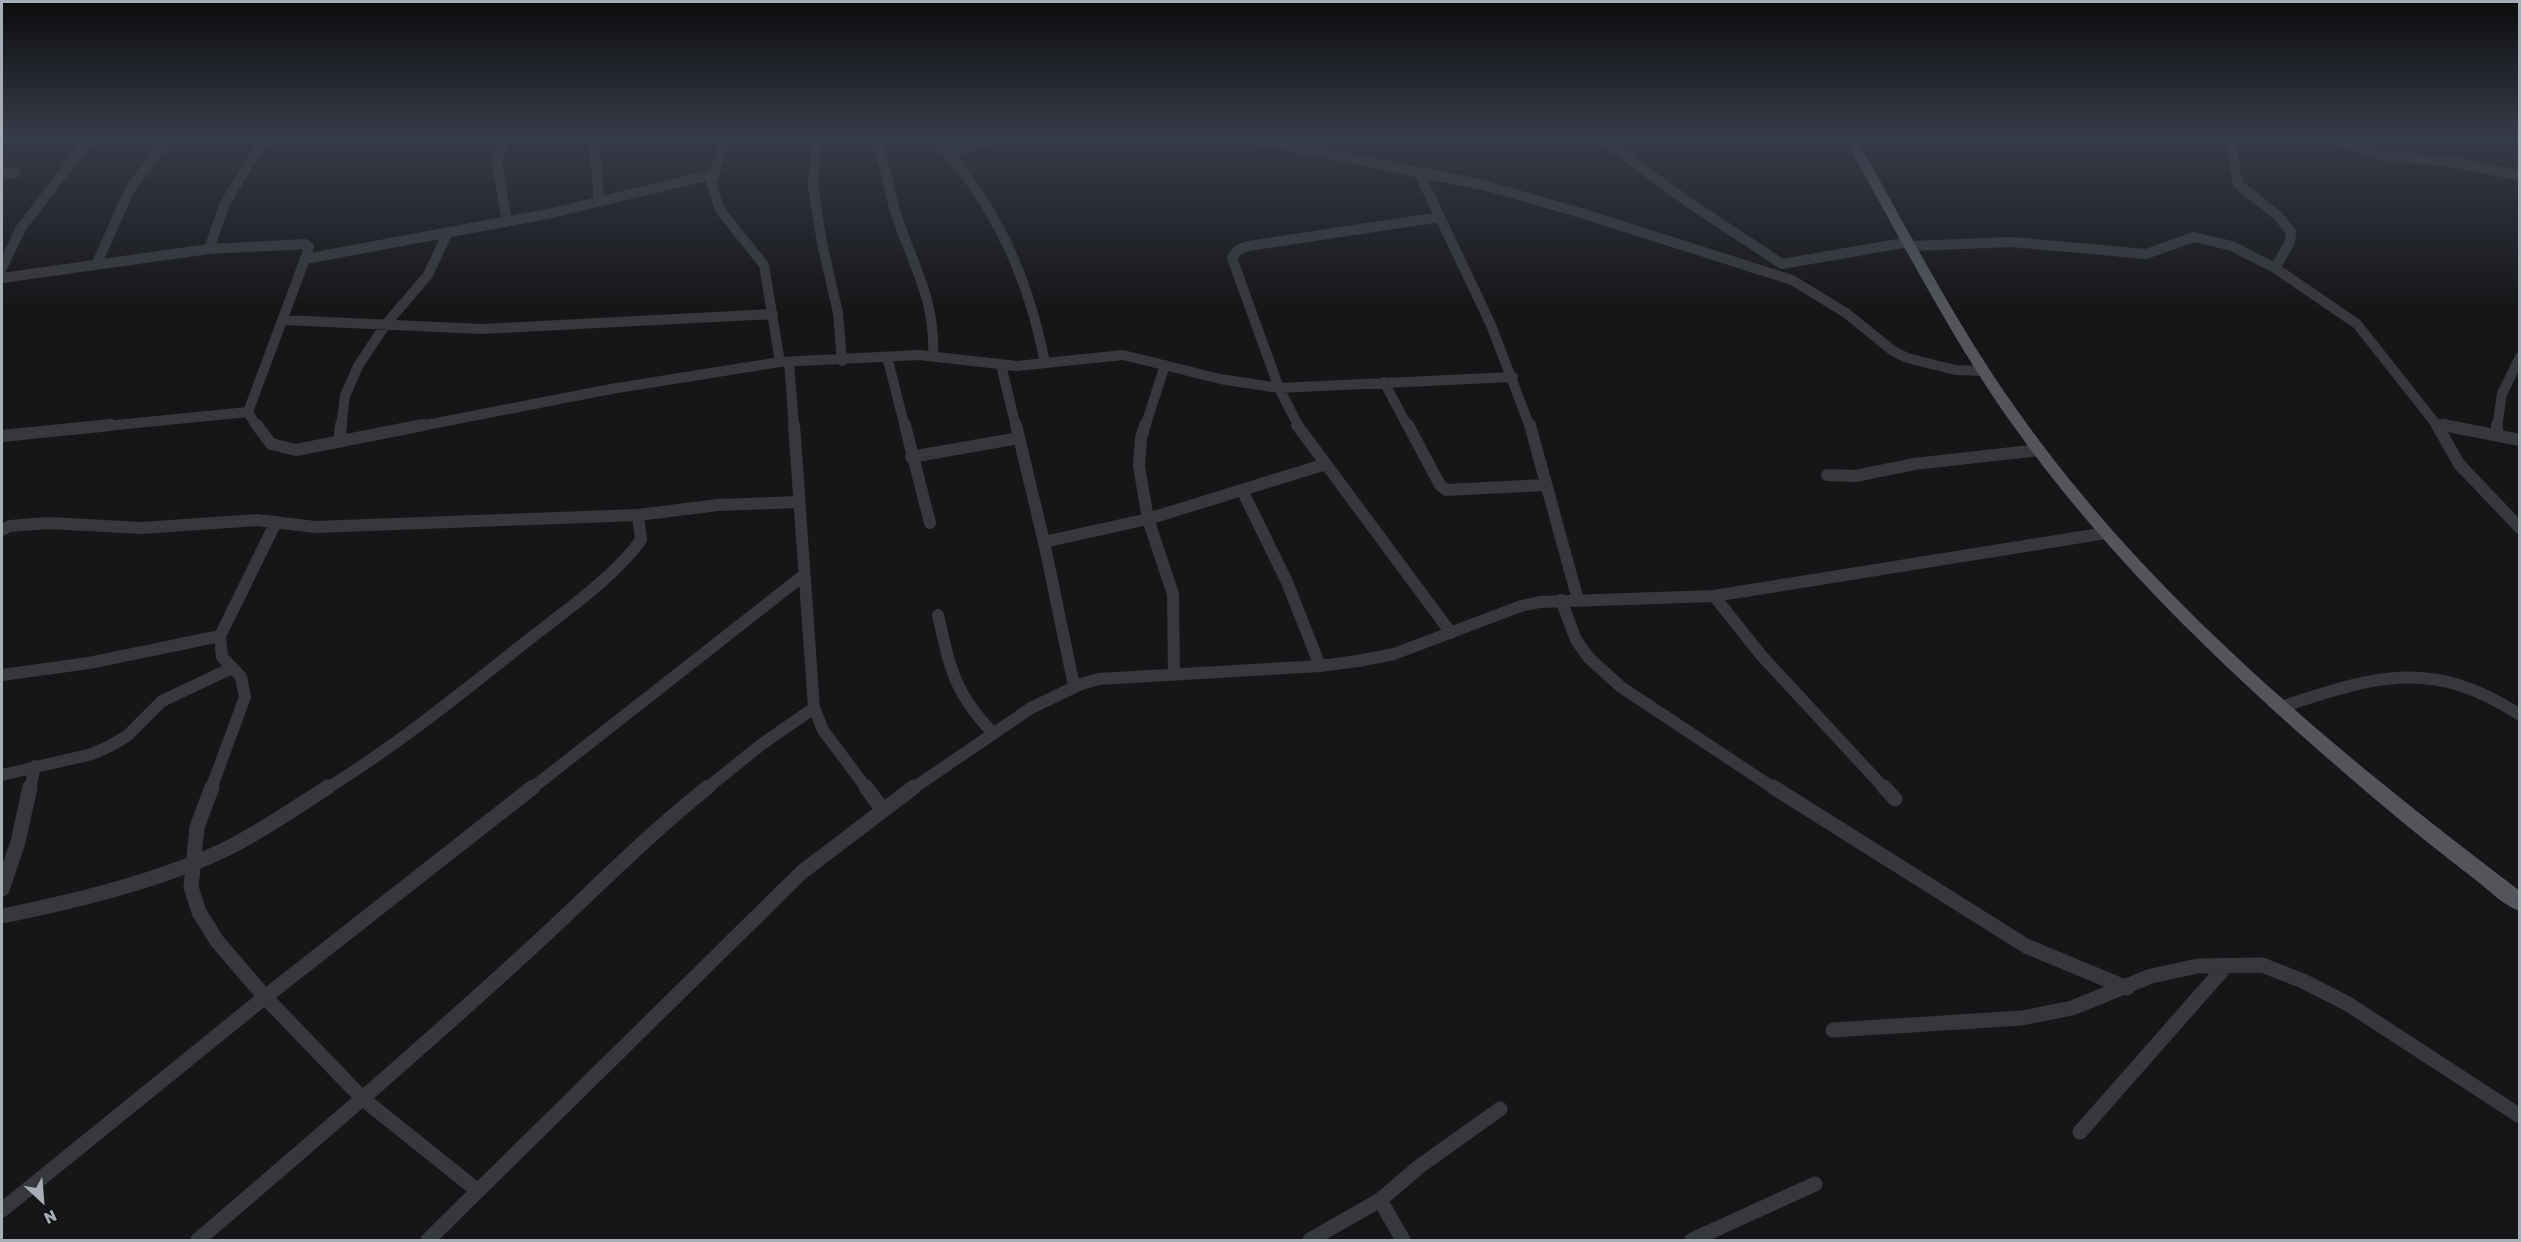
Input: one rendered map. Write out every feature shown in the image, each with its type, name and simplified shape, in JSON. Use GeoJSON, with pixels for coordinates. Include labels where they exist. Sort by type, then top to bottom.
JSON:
{"type":"FeatureCollection","features":[{"type":"Feature","properties":{"kind":"main road"},"geometry":{"type":"LineString","coordinates":[[1883,196],[1984,371],[2038,450],[2106,533],[2202,635],[2281,707],[2441,843],[2520,903]]}},
{"type":"Feature","properties":{"kind":"street"},"geometry":{"type":"LineString","coordinates":[[2,268],[21,228],[46,196]]}},
{"type":"Feature","properties":{"kind":"street"},"geometry":{"type":"LineString","coordinates":[[97,263],[127,196]]}},
{"type":"Feature","properties":{"kind":"street"},"geometry":{"type":"LineString","coordinates":[[209,249],[229,196]]}},
{"type":"Feature","properties":{"kind":"street"},"geometry":{"type":"LineString","coordinates":[[503,196],[507,222]]}},
{"type":"Feature","properties":{"kind":"street"},"geometry":{"type":"LineString","coordinates":[[599,196],[599,202]]}},
{"type":"Feature","properties":{"kind":"street"},"geometry":{"type":"LineString","coordinates":[[305,259],[447,234],[624,196]]}},
{"type":"Feature","properties":{"kind":"street"},"geometry":{"type":"LineString","coordinates":[[715,196],[721,213],[729,225],[759,254],[764,265],[784,362],[798,502],[814,708],[823,730],[882,809]]}},
{"type":"Feature","properties":{"kind":"street"},"geometry":{"type":"LineString","coordinates":[[815,196],[822,243],[838,313],[842,360]]}},
{"type":"Feature","properties":{"kind":"street"},"geometry":{"type":"LineString","coordinates":[[891,196],[924,282],[936,338],[933,357]]}},
{"type":"Feature","properties":{"kind":"street"},"geometry":{"type":"LineString","coordinates":[[982,196],[995,213],[1007,239],[1041,334],[1045,363]]}},
{"type":"Feature","properties":{"kind":"street"},"geometry":{"type":"LineString","coordinates":[[1430,196],[1513,377],[1578,600]]}},
{"type":"Feature","properties":{"kind":"street"},"geometry":{"type":"LineString","coordinates":[[1522,196],[1792,280],[1907,358],[1955,370],[1984,371]]}},
{"type":"Feature","properties":{"kind":"street"},"geometry":{"type":"LineString","coordinates":[[1680,196],[1782,264]]}},
{"type":"Feature","properties":{"kind":"street"},"geometry":{"type":"LineString","coordinates":[[2253,196],[2277,215],[2291,232],[2290,242],[2275,268]]}},
{"type":"Feature","properties":{"kind":"street"},"geometry":{"type":"LineString","coordinates":[[1440,217],[1248,246],[1233,254],[1235,271],[1278,388],[1295,422],[1451,633]]}},
{"type":"Feature","properties":{"kind":"street"},"geometry":{"type":"LineString","coordinates":[[339,442],[345,396],[358,366],[386,324],[428,275],[447,234]]}},
{"type":"Feature","properties":{"kind":"street"},"geometry":{"type":"LineString","coordinates":[[1766,271],[1782,264],[1861,249],[1910,244],[2012,242],[2146,255],[2194,237],[2232,246],[2275,268],[2357,324],[2436,424],[2459,464],[2520,528]]}},
{"type":"Feature","properties":{"kind":"street"},"geometry":{"type":"LineString","coordinates":[[2,278],[209,249],[299,243],[309,247],[248,412]]}},
{"type":"Feature","properties":{"kind":"street"},"geometry":{"type":"LineString","coordinates":[[283,320],[483,329],[773,314]]}},
{"type":"Feature","properties":{"kind":"street"},"geometry":{"type":"LineString","coordinates":[[248,412],[269,444],[278,450],[296,450],[611,389],[784,362],[933,357],[1000,365],[1123,355],[1220,379],[1278,388],[1513,377]]}},
{"type":"Feature","properties":{"kind":"street"},"geometry":{"type":"LineString","coordinates":[[887,357],[930,524]]}},
{"type":"Feature","properties":{"kind":"street"},"geometry":{"type":"LineString","coordinates":[[2497,435],[2495,416],[2499,396],[2520,357]]}},
{"type":"Feature","properties":{"kind":"street"},"geometry":{"type":"LineString","coordinates":[[1000,365],[1044,542],[1074,686]]}},
{"type":"Feature","properties":{"kind":"street"},"geometry":{"type":"LineString","coordinates":[[1165,365],[1141,438],[1139,466],[1148,519],[1173,594],[1174,674]]}},
{"type":"Feature","properties":{"kind":"street"},"geometry":{"type":"LineString","coordinates":[[1384,382],[1440,485],[1446,490],[1545,485]]}},
{"type":"Feature","properties":{"kind":"street"},"geometry":{"type":"LineString","coordinates":[[2,436],[248,412]]}},
{"type":"Feature","properties":{"kind":"street"},"geometry":{"type":"LineString","coordinates":[[2436,424],[2520,440]]}},
{"type":"Feature","properties":{"kind":"street"},"geometry":{"type":"LineString","coordinates":[[911,457],[1019,438]]}},
{"type":"Feature","properties":{"kind":"street"},"geometry":{"type":"LineString","coordinates":[[1827,475],[1856,476],[1923,463],[2038,450]]}},
{"type":"Feature","properties":{"kind":"street"},"geometry":{"type":"LineString","coordinates":[[1044,542],[1148,519],[1326,464]]}},
{"type":"Feature","properties":{"kind":"street"},"geometry":{"type":"LineString","coordinates":[[1242,490],[1287,582],[1320,666]]}},
{"type":"Feature","properties":{"kind":"street"},"geometry":{"type":"LineString","coordinates":[[2,530],[10,526],[48,523],[142,528],[173,527],[219,521],[276,522],[315,527],[638,515],[718,505],[798,502]]}},
{"type":"Feature","properties":{"kind":"street"},"geometry":{"type":"LineString","coordinates":[[2,916],[56,905],[192,864],[228,848],[335,783],[435,714],[558,617],[631,554],[641,540],[638,515]]}},
{"type":"Feature","properties":{"kind":"street"},"geometry":{"type":"LineString","coordinates":[[276,522],[220,636],[222,657],[241,678],[245,697],[197,827],[191,887],[199,912],[217,941],[265,997],[363,1099],[478,1191]]}},
{"type":"Feature","properties":{"kind":"street"},"geometry":{"type":"LineString","coordinates":[[428,1240],[772,901],[854,829],[1038,703],[1074,686],[1099,679],[1320,666],[1394,654],[1521,606],[1561,600],[1714,596],[2106,533]]}},
{"type":"Feature","properties":{"kind":"street"},"geometry":{"type":"LineString","coordinates":[[2,1210],[265,997],[804,575]]}},
{"type":"Feature","properties":{"kind":"street"},"geometry":{"type":"LineString","coordinates":[[1714,596],[1761,655],[1895,799]]}},
{"type":"Feature","properties":{"kind":"street"},"geometry":{"type":"LineString","coordinates":[[1561,600],[1576,640],[1589,657],[1621,687],[1736,764],[2026,946],[2127,988]]}},
{"type":"Feature","properties":{"kind":"street"},"geometry":{"type":"LineString","coordinates":[[938,615],[953,680],[961,699],[993,733]]}},
{"type":"Feature","properties":{"kind":"street"},"geometry":{"type":"LineString","coordinates":[[2,675],[89,663],[220,636]]}},
{"type":"Feature","properties":{"kind":"street"},"geometry":{"type":"LineString","coordinates":[[2,775],[92,754],[110,746],[127,736],[162,700],[232,668]]}},
{"type":"Feature","properties":{"kind":"street"},"geometry":{"type":"LineString","coordinates":[[2281,707],[2354,683],[2388,677],[2417,677],[2472,688],[2508,705],[2520,715]]}},
{"type":"Feature","properties":{"kind":"street"},"geometry":{"type":"LineString","coordinates":[[198,1240],[363,1099],[530,949],[665,821],[762,744],[814,708]]}},
{"type":"Feature","properties":{"kind":"street"},"geometry":{"type":"LineString","coordinates":[[2,889],[18,842],[34,766]]}},
{"type":"Feature","properties":{"kind":"street"},"geometry":{"type":"LineString","coordinates":[[1833,1030],[2022,1018],[2072,1008],[2127,988],[2151,976],[2198,966],[2262,965],[2303,981],[2348,1004],[2520,1116]]}},
{"type":"Feature","properties":{"kind":"street"},"geometry":{"type":"LineString","coordinates":[[2080,1132],[2226,966]]}},
{"type":"Feature","properties":{"kind":"street"},"geometry":{"type":"LineString","coordinates":[[1310,1240],[1380,1200],[1420,1166],[1500,1108]]}},
{"type":"Feature","properties":{"kind":"street"},"geometry":{"type":"LineString","coordinates":[[1692,1240],[1815,1184]]}},
{"type":"Feature","properties":{"kind":"street"},"geometry":{"type":"LineString","coordinates":[[1380,1200],[1402,1240]]}}]}
